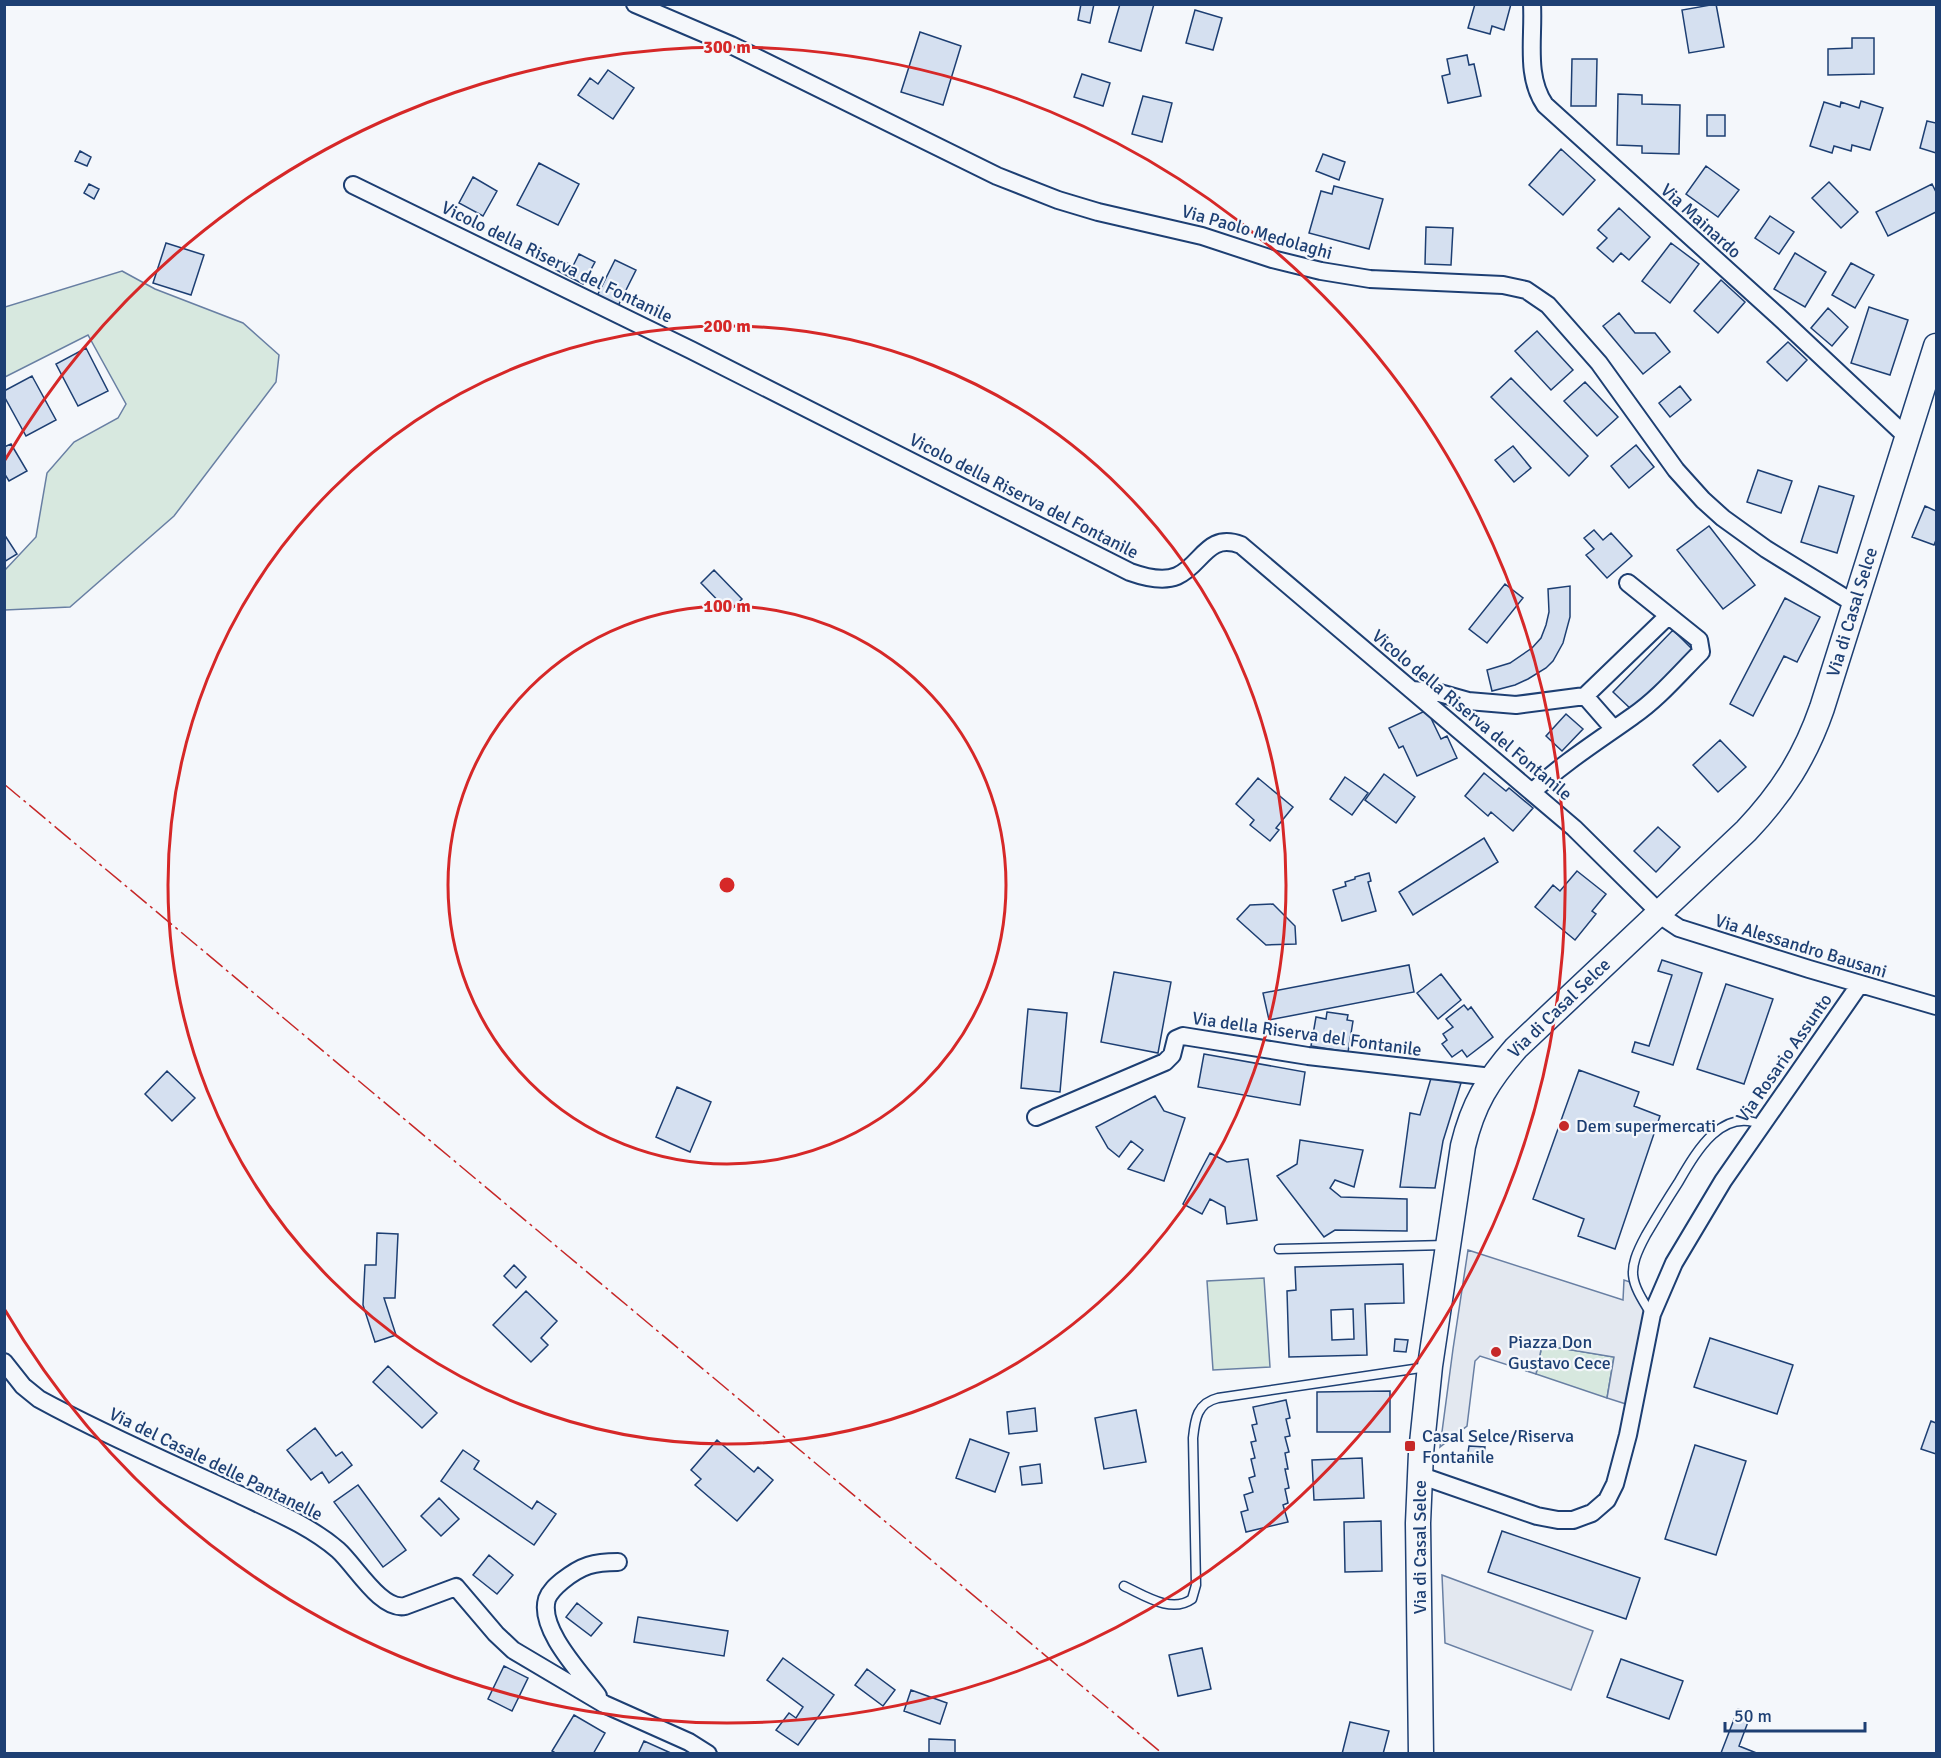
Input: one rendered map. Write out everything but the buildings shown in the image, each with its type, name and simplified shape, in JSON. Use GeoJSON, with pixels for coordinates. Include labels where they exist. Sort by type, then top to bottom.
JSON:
{"type":"FeatureCollection","features":[{"type":"Feature","properties":{"kind":"main road","name":"Via di Casal Selce"},"geometry":{"type":"LineString","coordinates":[[1421,1754],[1419,1475],[1430,1366],[1467,1130],[1477,1101],[1492,1077],[1525,1038],[1746,831],[1770,806],[1789,778],[1806,750],[1818,721],[1907,436],[1925,394],[1936,346]]}},
{"type":"Feature","properties":{"kind":"street","name":"Via Paolo Medolaghi"},"geometry":{"type":"LineString","coordinates":[[635,4],[742,50],[997,176],[1058,200],[1098,212],[1196,234],[1272,259],[1321,271],[1391,281],[1503,285],[1526,290],[1548,305],[1599,363],[1676,470],[1703,500],[1723,518],[1766,549],[1855,604]]}},
{"type":"Feature","properties":{"kind":"street","name":"Via Mainardo"},"geometry":{"type":"LineString","coordinates":[[1532,4],[1534,77],[1538,95],[1545,105],[1779,316],[1907,436]]}},
{"type":"Feature","properties":{"kind":"street","name":"Vicolo della Riserva del Fontanile"},"geometry":{"type":"LineString","coordinates":[[353,185],[682,345],[1125,570],[1157,578],[1176,576],[1212,546],[1223,542],[1241,545],[1585,838],[1660,912]]}},
{"type":"Feature","properties":{"kind":"street"},"geometry":{"type":"LineString","coordinates":[[1532,792],[1553,773],[1634,716],[1701,652],[1700,640],[1628,583]]}},
{"type":"Feature","properties":{"kind":"street"},"geometry":{"type":"LineString","coordinates":[[1412,690],[1436,692],[1468,702],[1516,705],[1585,696],[1668,616]]}},
{"type":"Feature","properties":{"kind":"street"},"geometry":{"type":"LineString","coordinates":[[1585,696],[1613,729]]}},
{"type":"Feature","properties":{"kind":"street","name":"Via Alessandro Bausani"},"geometry":{"type":"LineString","coordinates":[[1660,912],[1675,926],[1686,932],[1936,1006]]}},
{"type":"Feature","properties":{"kind":"street","name":"Via Rosario Assunto"},"geometry":{"type":"LineString","coordinates":[[1419,1475],[1548,1518],[1567,1520],[1592,1513],[1607,1500],[1615,1484],[1628,1435],[1652,1314],[1674,1263],[1723,1180],[1860,984]]}},
{"type":"Feature","properties":{"kind":"street","name":"Via della Riserva del Fontanile"},"geometry":{"type":"LineString","coordinates":[[1036,1117],[1165,1062],[1172,1055],[1176,1039],[1183,1036],[1308,1056],[1492,1077]]}},
{"type":"Feature","properties":{"kind":"street","name":"Via del Casale delle Pantanelle"},"geometry":{"type":"LineString","coordinates":[[4,1362],[23,1386],[39,1399],[321,1537],[345,1557],[388,1603],[396,1607],[405,1606],[456,1587],[496,1634],[513,1650],[604,1704],[696,1746],[708,1754]]}},
{"type":"Feature","properties":{"kind":"street"},"geometry":{"type":"LineString","coordinates":[[604,1704],[556,1640],[548,1623],[546,1602],[554,1588],[579,1569],[596,1563],[618,1562]]}},
{"type":"Feature","properties":{"kind":"lane"},"geometry":{"type":"LineString","coordinates":[[1652,1314],[1635,1288],[1632,1278],[1636,1256],[1646,1235],[1694,1157],[1714,1133],[1727,1124],[1738,1121],[1753,1121],[1762,1125]]}},
{"type":"Feature","properties":{"kind":"lane"},"geometry":{"type":"LineString","coordinates":[[1279,1250],[1449,1245]]}},
{"type":"Feature","properties":{"kind":"lane"},"geometry":{"type":"LineString","coordinates":[[1124,1586],[1171,1605],[1183,1605],[1192,1599],[1196,1586],[1192,1438],[1197,1414],[1205,1403],[1218,1398],[1430,1366]]}},
{"type":"Feature","properties":{"kind":"shaded area"},"geometry":{"type":"Polygon","coordinates":[[[122,271],[155,289],[243,323],[279,355],[276,382],[174,516],[70,607],[5,610],[5,570],[36,537],[47,473],[74,442],[118,418],[126,404],[88,335],[5,377],[5,307],[122,271]]]}},
{"type":"Feature","properties":{"kind":"shaded area","name":"Piazza Don Gustavo Cece"},"geometry":{"type":"Polygon","coordinates":[[[1468,1250],[1623,1300],[1624,1280],[1630,1282],[1649,1314],[1629,1405],[1607,1398],[1614,1357],[1542,1345],[1536,1374],[1480,1356],[1475,1361],[1467,1426],[1440,1447],[1468,1250]]]}},
{"type":"Feature","properties":{"kind":"shaded area"},"geometry":{"type":"Polygon","coordinates":[[[1264,1278],[1270,1367],[1213,1370],[1207,1281],[1264,1278]]]}},
{"type":"Feature","properties":{"kind":"shaded area"},"geometry":{"type":"Polygon","coordinates":[[[1542,1345],[1614,1357],[1607,1398],[1536,1374],[1542,1345]]]}},
{"type":"Feature","properties":{"kind":"shaded area"},"geometry":{"type":"Polygon","coordinates":[[[1442,1575],[1593,1631],[1571,1690],[1445,1643],[1442,1575]]]}},
{"type":"Feature","properties":{"kind":"power"},"geometry":{"type":"LineString","coordinates":[[4,784],[1163,1754]]}},
{"type":"Feature","properties":{"kind":"place","name":"Dem supermercati"},"geometry":{"type":"Point","coordinates":[1564,1126]}},
{"type":"Feature","properties":{"kind":"place","name":"Piazza Don Gustavo Cece"},"geometry":{"type":"Point","coordinates":[1496,1352]}},
{"type":"Feature","properties":{"kind":"place","name":"Casal Selce/Riserva Fontanile"},"geometry":{"type":"Point","coordinates":[1410,1446]}}]}
